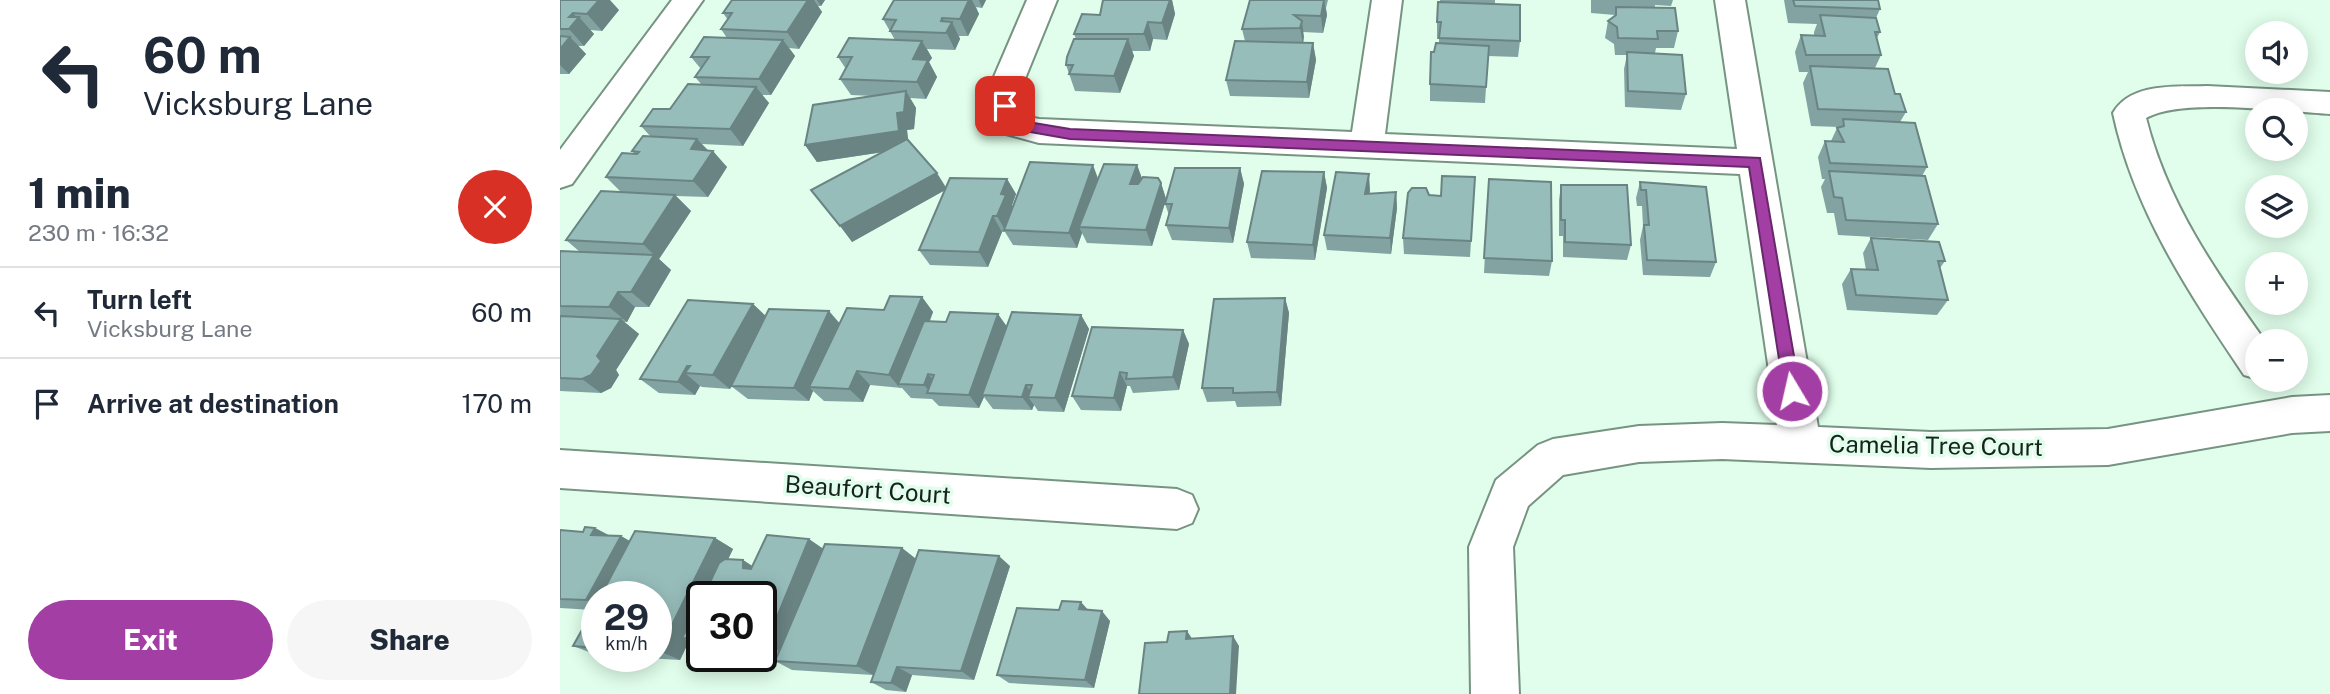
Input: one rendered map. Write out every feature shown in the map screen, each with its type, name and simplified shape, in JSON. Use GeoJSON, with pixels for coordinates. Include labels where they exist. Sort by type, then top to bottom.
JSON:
{"type":"FeatureCollection","features":[{"type":"Feature","properties":{"kind":"street"},"geometry":{"type":"LineString","coordinates":[[560,175],[688,0]]}},
{"type":"Feature","properties":{"kind":"street"},"geometry":{"type":"LineString","coordinates":[[1042,0],[1006,86],[1005,106],[1018,126],[1070,134],[1755,162]]}},
{"type":"Feature","properties":{"kind":"street"},"geometry":{"type":"LineString","coordinates":[[1367,145],[1387,0]]}},
{"type":"Feature","properties":{"kind":"street"},"geometry":{"type":"LineString","coordinates":[[1730,0],[1800,443]]}},
{"type":"Feature","properties":{"kind":"street"},"geometry":{"type":"LineString","coordinates":[[2245,344],[2193,268],[2135,147],[2129,113],[2154,99],[2207,97],[2330,103]]}},
{"type":"Feature","properties":{"kind":"street"},"geometry":{"type":"LineString","coordinates":[[2284,392],[2311,414]]}},
{"type":"Feature","properties":{"kind":"street","name":"Camelia Tree Court"},"geometry":{"type":"LineString","coordinates":[[1495,694],[1491,547],[1511,494],[1553,458],[1639,444],[1800,443],[1931,450],[2108,447],[2311,414]]}},
{"type":"Feature","properties":{"kind":"street","name":"Beaufort Court"},"geometry":{"type":"LineString","coordinates":[[560,469],[1177,509]]}},
{"type":"Feature","properties":{"kind":"building"},"geometry":{"type":"Polygon","coordinates":[[[560,0],[599,0],[587,14],[573,13],[569,17],[579,17],[569,29],[560,29],[560,0]]]}},
{"type":"Feature","properties":{"kind":"building"},"geometry":{"type":"Polygon","coordinates":[[[732,0],[808,0],[787,32],[721,29],[732,13],[723,13],[732,0]]]}},
{"type":"Feature","properties":{"kind":"building"},"geometry":{"type":"Polygon","coordinates":[[[894,0],[969,0],[960,19],[942,18],[941,21],[952,22],[946,33],[890,31],[896,20],[883,19],[894,0]]]}},
{"type":"Feature","properties":{"kind":"building"},"geometry":{"type":"Polygon","coordinates":[[[1103,0],[1170,0],[1162,23],[1148,22],[1144,34],[1074,34],[1082,14],[1100,15],[1103,0]]]}},
{"type":"Feature","properties":{"kind":"building"},"geometry":{"type":"Polygon","coordinates":[[[1250,0],[1324,0],[1321,16],[1294,15],[1302,21],[1300,28],[1242,29],[1250,0]]]}},
{"type":"Feature","properties":{"kind":"building"},"geometry":{"type":"Polygon","coordinates":[[[1793,0],[1878,0],[1880,9],[1795,6],[1793,0]]]}},
{"type":"Feature","properties":{"kind":"building"},"geometry":{"type":"Polygon","coordinates":[[[1438,2],[1520,5],[1520,41],[1439,38],[1441,22],[1437,22],[1438,2]]]}},
{"type":"Feature","properties":{"kind":"building"},"geometry":{"type":"Polygon","coordinates":[[[1616,7],[1675,8],[1678,31],[1657,31],[1658,39],[1618,38],[1617,27],[1608,21],[1616,15],[1616,7]]]}},
{"type":"Feature","properties":{"kind":"building"},"geometry":{"type":"Polygon","coordinates":[[[1820,15],[1876,18],[1880,32],[1875,32],[1881,55],[1806,55],[1801,35],[1825,36],[1820,15]]]}},
{"type":"Feature","properties":{"kind":"building"},"geometry":{"type":"Polygon","coordinates":[[[560,36],[570,37],[560,49],[560,36]]]}},
{"type":"Feature","properties":{"kind":"building"},"geometry":{"type":"Polygon","coordinates":[[[704,37],[783,40],[759,79],[695,77],[709,57],[691,57],[704,37]]]}},
{"type":"Feature","properties":{"kind":"building"},"geometry":{"type":"Polygon","coordinates":[[[849,38],[922,41],[913,59],[928,60],[917,82],[840,79],[852,57],[838,57],[849,38]]]}},
{"type":"Feature","properties":{"kind":"building"},"geometry":{"type":"Polygon","coordinates":[[[1074,39],[1128,39],[1114,76],[1069,74],[1073,65],[1066,65],[1067,57],[1074,39]]]}},
{"type":"Feature","properties":{"kind":"building"},"geometry":{"type":"Polygon","coordinates":[[[1235,41],[1313,43],[1307,82],[1226,80],[1235,41]]]}},
{"type":"Feature","properties":{"kind":"building"},"geometry":{"type":"Polygon","coordinates":[[[1436,43],[1489,46],[1486,87],[1430,84],[1431,52],[1434,52],[1436,43]]]}},
{"type":"Feature","properties":{"kind":"building"},"geometry":{"type":"Polygon","coordinates":[[[1627,52],[1682,55],[1686,94],[1628,91],[1627,52]]]}},
{"type":"Feature","properties":{"kind":"building"},"geometry":{"type":"Polygon","coordinates":[[[1810,66],[1888,69],[1895,94],[1900,94],[1906,112],[1818,109],[1810,66]]]}},
{"type":"Feature","properties":{"kind":"building"},"geometry":{"type":"Polygon","coordinates":[[[688,84],[756,87],[730,129],[641,126],[653,109],[670,109],[688,84]]]}},
{"type":"Feature","properties":{"kind":"building"},"geometry":{"type":"Polygon","coordinates":[[[906,91],[904,112],[897,113],[899,131],[805,145],[813,105],[906,91]]]}},
{"type":"Feature","properties":{"kind":"building"},"geometry":{"type":"Polygon","coordinates":[[[1843,119],[1915,123],[1927,167],[1830,163],[1825,141],[1844,142],[1837,128],[1844,126],[1843,119]]]}},
{"type":"Feature","properties":{"kind":"building"},"geometry":{"type":"Polygon","coordinates":[[[643,136],[697,139],[691,149],[713,151],[693,181],[606,177],[622,153],[639,152],[632,151],[643,136]]]}},
{"type":"Feature","properties":{"kind":"building"},"geometry":{"type":"Polygon","coordinates":[[[907,139],[937,173],[840,226],[811,190],[907,139]]]}},
{"type":"Feature","properties":{"kind":"building"},"geometry":{"type":"Polygon","coordinates":[[[1030,162],[1093,165],[1069,233],[1004,230],[1030,162]]]}},
{"type":"Feature","properties":{"kind":"building"},"geometry":{"type":"Polygon","coordinates":[[[1104,164],[1137,165],[1130,184],[1138,184],[1143,177],[1158,178],[1161,183],[1146,230],[1079,227],[1104,164]]]}},
{"type":"Feature","properties":{"kind":"building"},"geometry":{"type":"Polygon","coordinates":[[[1175,168],[1240,168],[1229,228],[1166,225],[1172,204],[1165,204],[1175,168]]]}},
{"type":"Feature","properties":{"kind":"building"},"geometry":{"type":"Polygon","coordinates":[[[1262,171],[1324,172],[1313,245],[1247,242],[1262,171]]]}},
{"type":"Feature","properties":{"kind":"building"},"geometry":{"type":"Polygon","coordinates":[[[1829,171],[1925,176],[1938,224],[1846,220],[1842,198],[1834,197],[1829,171]]]}},
{"type":"Feature","properties":{"kind":"building"},"geometry":{"type":"Polygon","coordinates":[[[1336,172],[1369,174],[1365,194],[1396,192],[1390,238],[1324,235],[1336,172]]]}},
{"type":"Feature","properties":{"kind":"building"},"geometry":{"type":"Polygon","coordinates":[[[1442,176],[1475,177],[1471,241],[1403,238],[1408,193],[1412,188],[1426,188],[1429,195],[1441,196],[1442,176]]]}},
{"type":"Feature","properties":{"kind":"building"},"geometry":{"type":"Polygon","coordinates":[[[950,178],[1007,179],[1001,194],[1006,195],[997,216],[993,216],[979,252],[919,250],[950,178]]]}},
{"type":"Feature","properties":{"kind":"building"},"geometry":{"type":"Polygon","coordinates":[[[1489,179],[1551,182],[1552,261],[1484,258],[1489,179]]]}},
{"type":"Feature","properties":{"kind":"building"},"geometry":{"type":"Polygon","coordinates":[[[1640,182],[1706,187],[1716,262],[1647,260],[1644,225],[1649,225],[1646,190],[1641,190],[1640,182]]]}},
{"type":"Feature","properties":{"kind":"building"},"geometry":{"type":"Polygon","coordinates":[[[1561,185],[1627,185],[1631,245],[1565,242],[1565,220],[1561,220],[1561,185]]]}},
{"type":"Feature","properties":{"kind":"building"},"geometry":{"type":"Polygon","coordinates":[[[601,191],[675,195],[643,244],[566,240],[601,191]]]}},
{"type":"Feature","properties":{"kind":"building"},"geometry":{"type":"Polygon","coordinates":[[[1871,238],[1939,242],[1945,261],[1938,261],[1948,300],[1856,295],[1851,269],[1878,270],[1871,238]]]}},
{"type":"Feature","properties":{"kind":"building"},"geometry":{"type":"Polygon","coordinates":[[[560,251],[654,255],[631,292],[618,292],[609,307],[560,306],[560,251]]]}},
{"type":"Feature","properties":{"kind":"building"},"geometry":{"type":"Polygon","coordinates":[[[890,296],[922,297],[889,375],[857,371],[849,389],[809,387],[847,308],[884,310],[890,296]]]}},
{"type":"Feature","properties":{"kind":"building"},"geometry":{"type":"Polygon","coordinates":[[[1285,298],[1277,392],[1233,393],[1233,388],[1202,388],[1214,299],[1285,298]]]}},
{"type":"Feature","properties":{"kind":"building"},"geometry":{"type":"Polygon","coordinates":[[[688,300],[753,304],[713,375],[685,373],[690,366],[687,366],[678,382],[640,379],[688,300]]]}},
{"type":"Feature","properties":{"kind":"building"},"geometry":{"type":"Polygon","coordinates":[[[769,309],[829,311],[794,388],[731,386],[769,309]]]}},
{"type":"Feature","properties":{"kind":"building"},"geometry":{"type":"Polygon","coordinates":[[[950,312],[998,314],[969,395],[927,393],[934,375],[928,374],[924,385],[898,384],[924,321],[946,322],[950,312]]]}},
{"type":"Feature","properties":{"kind":"building"},"geometry":{"type":"Polygon","coordinates":[[[1012,312],[1081,315],[1055,398],[1028,397],[1032,385],[1026,385],[1022,397],[982,395],[1012,312]]]}},
{"type":"Feature","properties":{"kind":"building"},"geometry":{"type":"Polygon","coordinates":[[[560,316],[621,319],[597,356],[601,361],[591,375],[582,379],[560,378],[560,316]]]}},
{"type":"Feature","properties":{"kind":"building"},"geometry":{"type":"Polygon","coordinates":[[[1092,327],[1183,330],[1173,377],[1126,379],[1127,373],[1120,372],[1114,398],[1072,396],[1092,327]]]}},
{"type":"Feature","properties":{"kind":"building"},"geometry":{"type":"Polygon","coordinates":[[[585,527],[595,528],[591,535],[621,536],[596,581],[581,581],[581,600],[560,599],[560,530],[583,532],[585,527]]]}},
{"type":"Feature","properties":{"kind":"building"},"geometry":{"type":"Polygon","coordinates":[[[635,531],[715,538],[694,581],[686,581],[686,597],[672,625],[672,581],[608,581],[635,531]]]}},
{"type":"Feature","properties":{"kind":"building"},"geometry":{"type":"Polygon","coordinates":[[[767,535],[809,539],[777,617],[777,581],[711,581],[719,563],[725,559],[743,560],[743,568],[751,569],[767,535]]]}},
{"type":"Feature","properties":{"kind":"building"},"geometry":{"type":"Polygon","coordinates":[[[825,544],[902,548],[857,666],[777,661],[825,544]]]}},
{"type":"Feature","properties":{"kind":"building"},"geometry":{"type":"Polygon","coordinates":[[[919,550],[999,556],[961,671],[897,667],[891,683],[871,682],[919,550]]]}},
{"type":"Feature","properties":{"kind":"building"},"geometry":{"type":"Polygon","coordinates":[[[1062,601],[1081,602],[1079,609],[1102,611],[1085,680],[997,675],[1017,608],[1059,610],[1062,601]]]}},
{"type":"Feature","properties":{"kind":"building"},"geometry":{"type":"Polygon","coordinates":[[[1187,631],[1186,639],[1233,636],[1230,694],[1139,694],[1145,643],[1167,642],[1169,632],[1187,631]]]}},
{"type":"Feature","properties":{"kind":"building"},"geometry":{"type":"Polygon","coordinates":[[[581,632],[581,647],[573,646],[581,632]]]}},
{"type":"Feature","properties":{"kind":"route"},"geometry":{"type":"LineString","coordinates":[[1005,106],[1018,126],[1070,134],[1755,162],[1792,391]]}}]}
